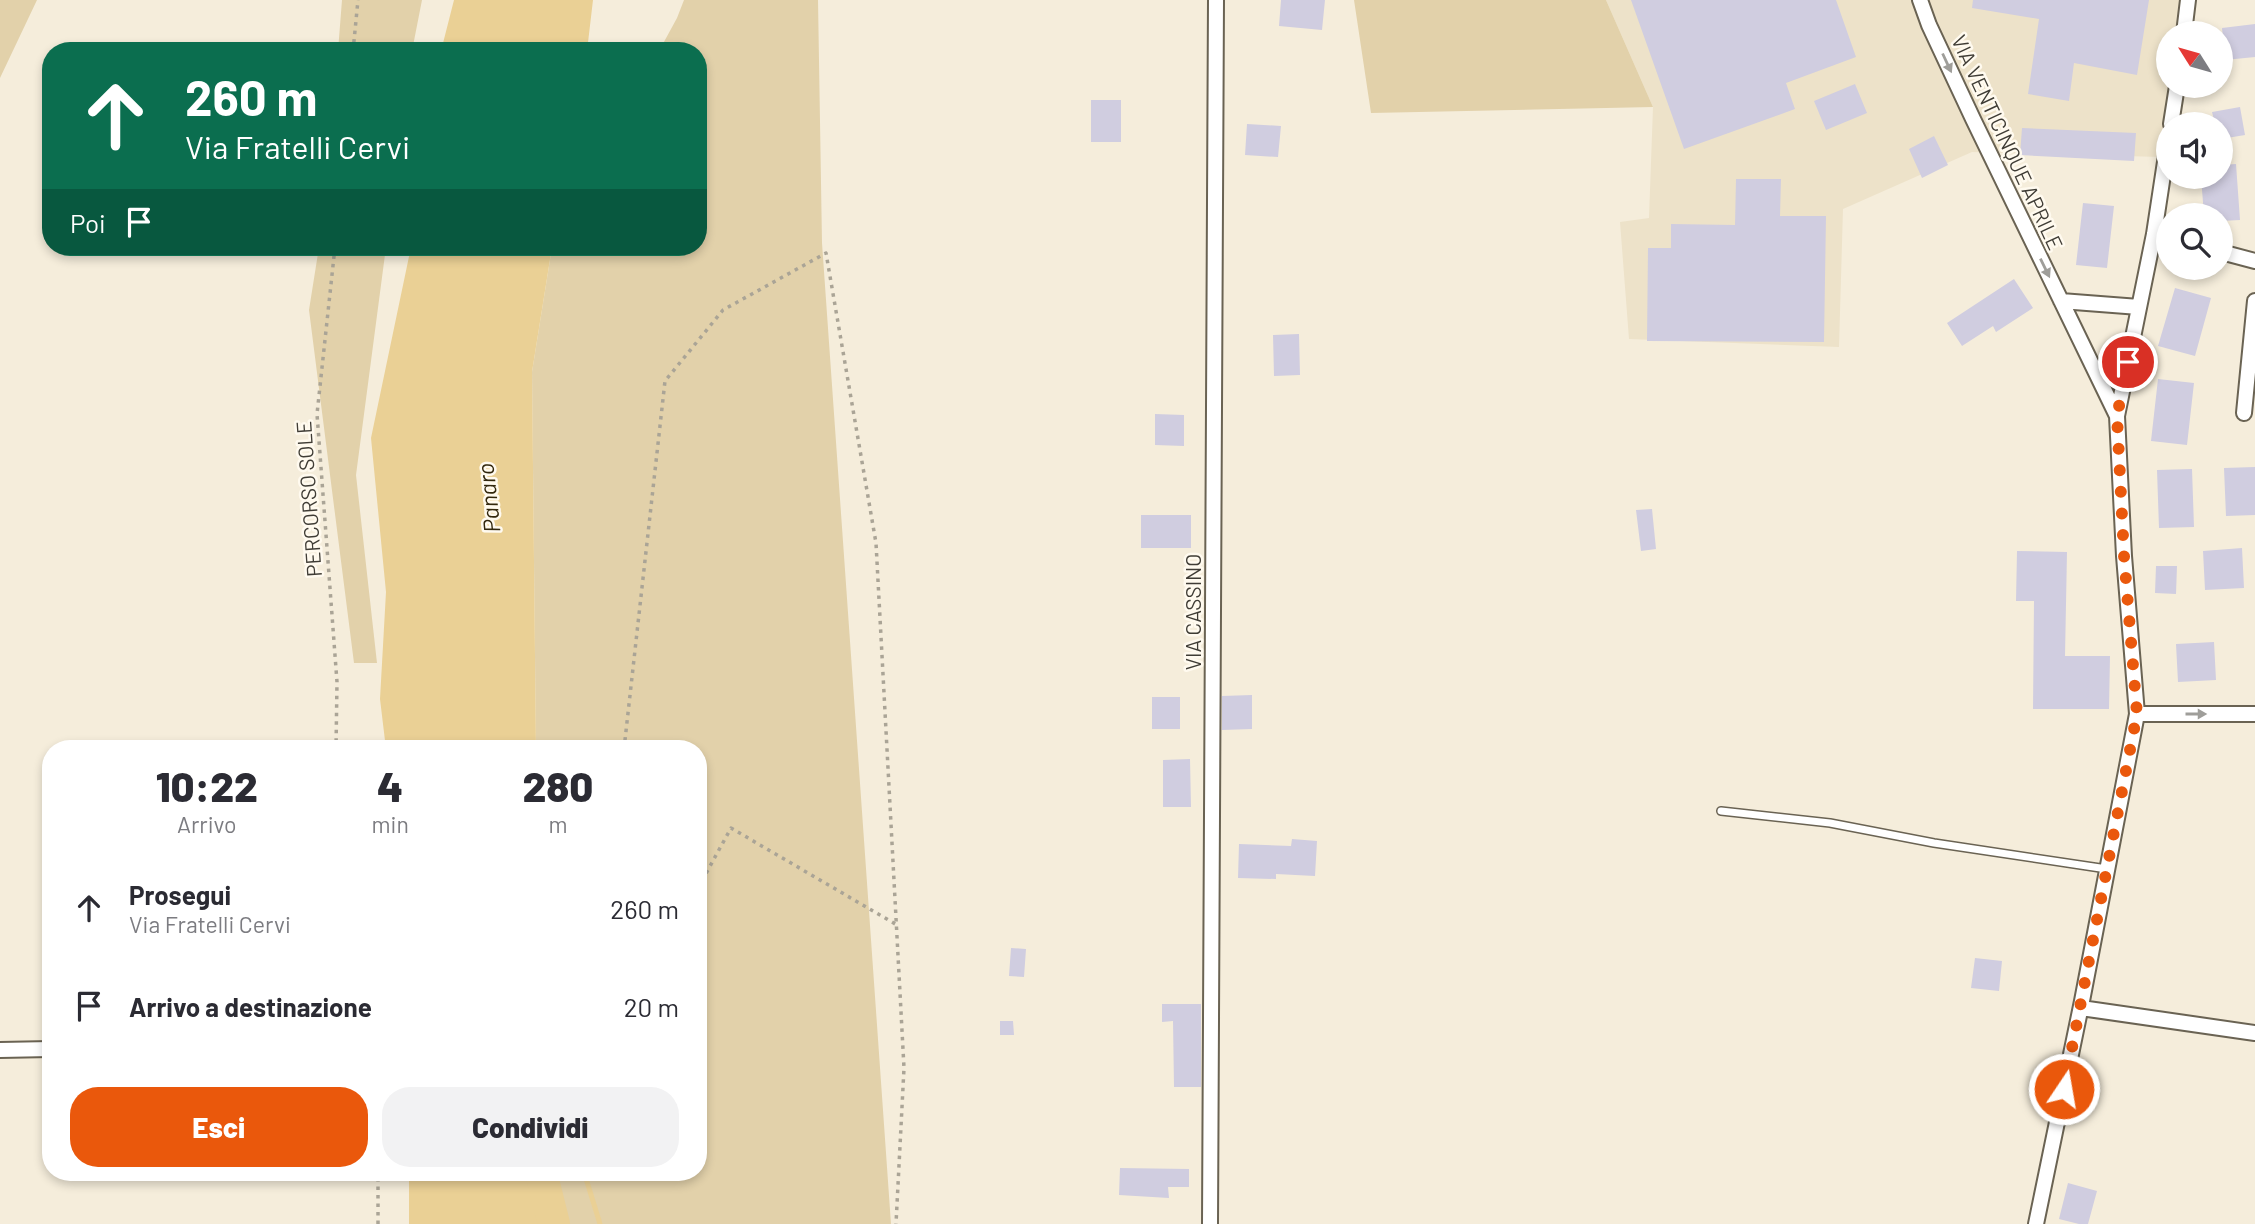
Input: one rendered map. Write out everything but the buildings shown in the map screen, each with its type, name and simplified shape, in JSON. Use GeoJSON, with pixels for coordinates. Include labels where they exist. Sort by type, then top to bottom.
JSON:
{"type":"FeatureCollection","features":[{"type":"Feature","properties":{"kind":"street","name":"VIA CASSINO"},"geometry":{"type":"LineString","coordinates":[[1210,1224],[1216,0]]}},
{"type":"Feature","properties":{"kind":"street","name":"VIA VENTICINQUE APRILE"},"geometry":{"type":"LineString","coordinates":[[1920,0],[1940,48],[2117,416],[2124,556],[2137,714],[2036,1224]]}},
{"type":"Feature","properties":{"kind":"street"},"geometry":{"type":"LineString","coordinates":[[2185,21],[2188,0]]}},
{"type":"Feature","properties":{"kind":"street"},"geometry":{"type":"LineString","coordinates":[[2117,416],[2139,307],[2156,252]]}},
{"type":"Feature","properties":{"kind":"street"},"geometry":{"type":"LineString","coordinates":[[2233,255],[2255,261]]}},
{"type":"Feature","properties":{"kind":"street"},"geometry":{"type":"LineString","coordinates":[[2061,301],[2139,307]]}},
{"type":"Feature","properties":{"kind":"street"},"geometry":{"type":"LineString","coordinates":[[2244,413],[2255,301]]}},
{"type":"Feature","properties":{"kind":"street"},"geometry":{"type":"LineString","coordinates":[[2137,714],[2255,714]]}},
{"type":"Feature","properties":{"kind":"street"},"geometry":{"type":"LineString","coordinates":[[2081,1007],[2255,1033]]}},
{"type":"Feature","properties":{"kind":"street"},"geometry":{"type":"LineString","coordinates":[[0,1050],[42,1049]]}},
{"type":"Feature","properties":{"kind":"lane"},"geometry":{"type":"LineString","coordinates":[[1721,810],[1830,823],[1934,843],[2108,869]]}},
{"type":"Feature","properties":{"kind":"path"},"geometry":{"type":"LineString","coordinates":[[354,42],[358,0]]}},
{"type":"Feature","properties":{"kind":"path"},"geometry":{"type":"LineString","coordinates":[[625,740],[665,381],[723,310],[826,254],[876,542],[904,1068],[896,1224]]}},
{"type":"Feature","properties":{"kind":"path","name":"PERCORSO SOLE"},"geometry":{"type":"LineString","coordinates":[[334,256],[317,414],[337,682],[336,740]]}},
{"type":"Feature","properties":{"kind":"path"},"geometry":{"type":"LineString","coordinates":[[707,872],[731,828],[897,925]]}},
{"type":"Feature","properties":{"kind":"path"},"geometry":{"type":"LineString","coordinates":[[378,1181],[378,1224]]}},
{"type":"Feature","properties":{"kind":"shaded area"},"geometry":{"type":"Polygon","coordinates":[[[0,0],[37,0],[0,78],[0,0]]]}},
{"type":"Feature","properties":{"kind":"shaded area"},"geometry":{"type":"Polygon","coordinates":[[[342,0],[422,0],[414,42],[339,42],[342,0]]]}},
{"type":"Feature","properties":{"kind":"shaded area"},"geometry":{"type":"Polygon","coordinates":[[[684,0],[818,0],[822,243],[891,1224],[554,1224],[543,1181],[707,1181],[707,740],[536,740],[532,372],[551,256],[707,256],[707,42],[664,42],[684,0]]]}},
{"type":"Feature","properties":{"kind":"shaded area"},"geometry":{"type":"Polygon","coordinates":[[[1354,0],[1606,0],[1653,107],[1371,113],[1354,0]]]}},
{"type":"Feature","properties":{"kind":"shaded area"},"geometry":{"type":"Polygon","coordinates":[[[1606,0],[2191,0],[2187,21],[2156,21],[2156,98],[2173,98],[2170,112],[2156,112],[2156,157],[1972,152],[1843,209],[1839,347],[1629,339],[1620,222],[1649,218],[1653,107],[1606,0]]]}},
{"type":"Feature","properties":{"kind":"shaded area"},"geometry":{"type":"Polygon","coordinates":[[[318,256],[385,256],[356,475],[377,663],[354,663],[309,310],[318,256]]]}},
{"type":"Feature","properties":{"kind":"water"},"geometry":{"type":"Polygon","coordinates":[[[454,0],[593,0],[588,42],[443,42],[454,0]]]}},
{"type":"Feature","properties":{"kind":"water"},"geometry":{"type":"Polygon","coordinates":[[[409,256],[551,256],[532,372],[536,740],[385,740],[380,699],[386,592],[371,438],[409,256]]]}},
{"type":"Feature","properties":{"kind":"water"},"geometry":{"type":"Polygon","coordinates":[[[409,1181],[543,1181],[554,1224],[409,1224],[409,1181]]]}},
{"type":"Feature","properties":{"kind":"waterway","name":"Panaro"},"geometry":{"type":"LineString","coordinates":[[543,1181],[554,1224]]}},
{"type":"Feature","properties":{"kind":"waterway"},"geometry":{"type":"LineString","coordinates":[[587,1181],[600,1224]]}},
{"type":"Feature","properties":{"kind":"route"},"geometry":{"type":"LineString","coordinates":[[2064,1089],[2137,714],[2124,556],[2117,416],[2128,362]]}}]}
